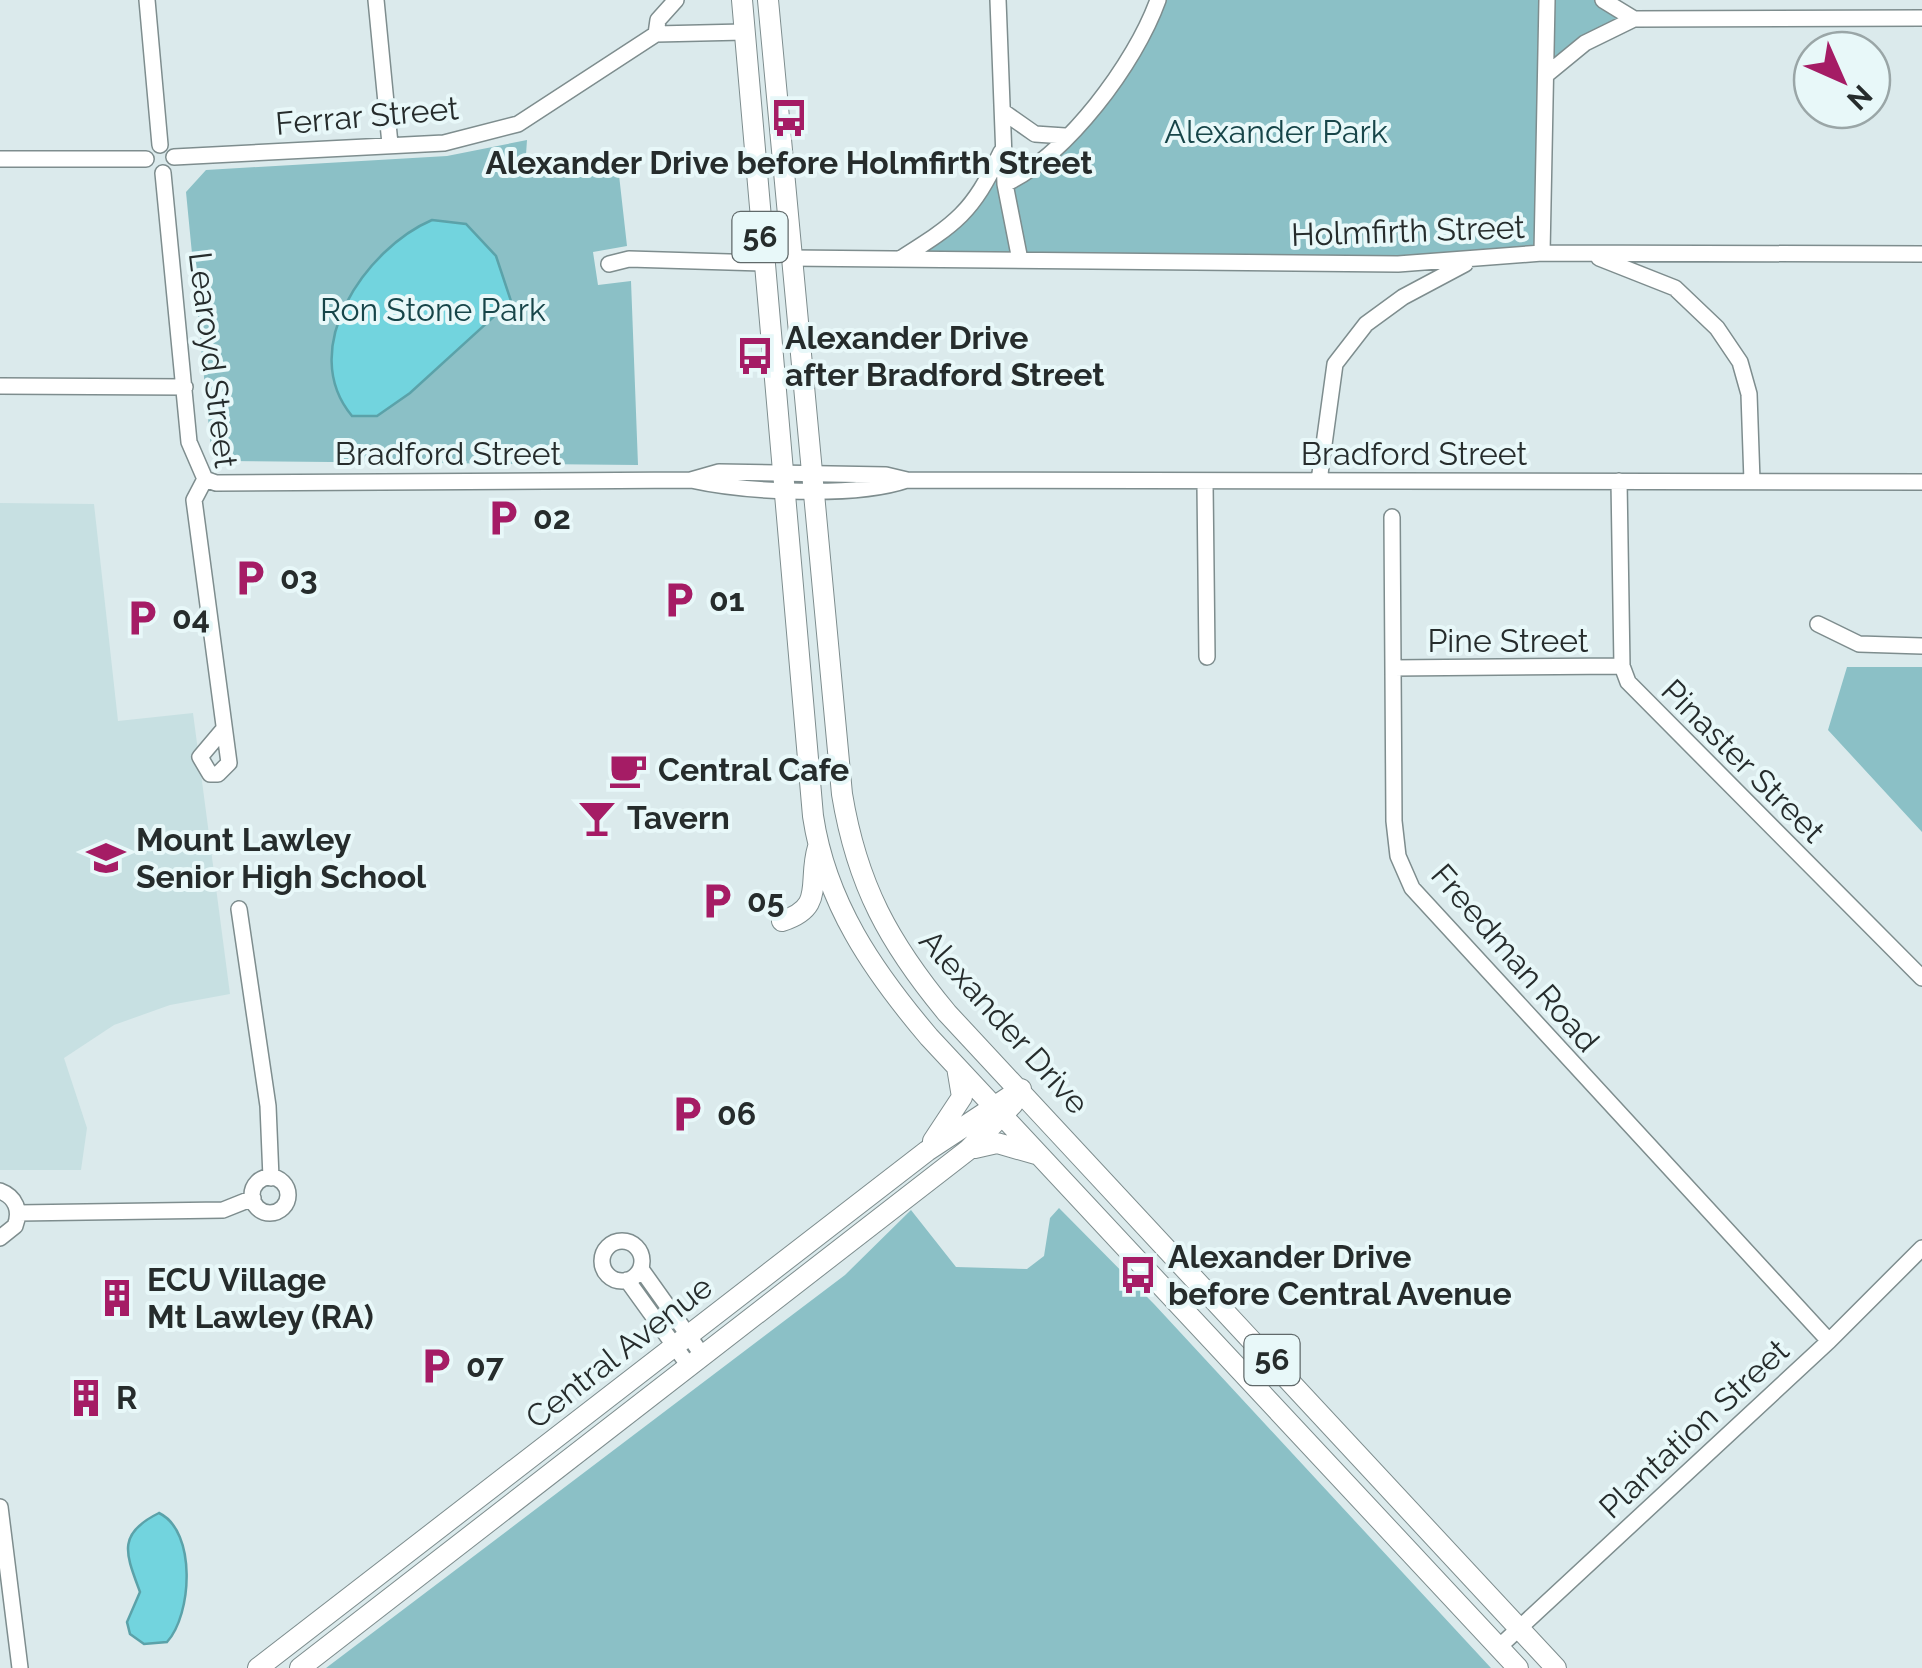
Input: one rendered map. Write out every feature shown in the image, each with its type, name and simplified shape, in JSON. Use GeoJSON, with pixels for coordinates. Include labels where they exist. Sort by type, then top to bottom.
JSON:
{"type":"FeatureCollection","features":[{"type":"Feature","properties":{"kind":"main road","name":"Alexander Drive"},"geometry":{"type":"LineString","coordinates":[[742,0],[762,263],[786,481],[818,847],[862,951],[894,996],[958,1067],[1518,1668]]}},
{"type":"Feature","properties":{"kind":"main road","name":"Alexander Drive"},"geometry":{"type":"LineString","coordinates":[[768,0],[842,794],[853,849],[871,903],[918,978],[1556,1668]]}},
{"type":"Feature","properties":{"kind":"main road"},"geometry":{"type":"LineString","coordinates":[[782,921],[808,908],[818,847]]}},
{"type":"Feature","properties":{"kind":"main road"},"geometry":{"type":"LineString","coordinates":[[927,1151],[960,1102],[964,1084],[958,1067]]}},
{"type":"Feature","properties":{"kind":"main road","name":"Central Avenue"},"geometry":{"type":"LineString","coordinates":[[300,1668],[968,1150],[999,1110],[1022,1090]]}},
{"type":"Feature","properties":{"kind":"main road","name":"Central Avenue"},"geometry":{"type":"LineString","coordinates":[[258,1668],[927,1151],[999,1110]]}},
{"type":"Feature","properties":{"kind":"main road"},"geometry":{"type":"LineString","coordinates":[[968,1150],[998,1143],[1045,1158]]}},
{"type":"Feature","properties":{"kind":"street"},"geometry":{"type":"LineString","coordinates":[[147,0],[160,145],[174,157],[172,167],[163,173],[151,170],[146,159],[150,149],[160,145]]}},
{"type":"Feature","properties":{"kind":"street"},"geometry":{"type":"LineString","coordinates":[[376,0],[390,144]]}},
{"type":"Feature","properties":{"kind":"street","name":"Ferrar Street"},"geometry":{"type":"LineString","coordinates":[[174,157],[444,143],[518,124],[656,34],[658,20],[676,0]]}},
{"type":"Feature","properties":{"kind":"street"},"geometry":{"type":"LineString","coordinates":[[998,0],[1005,184],[1020,260]]}},
{"type":"Feature","properties":{"kind":"street"},"geometry":{"type":"LineString","coordinates":[[1005,184],[1030,172],[1122,69],[1158,0]]}},
{"type":"Feature","properties":{"kind":"street"},"geometry":{"type":"LineString","coordinates":[[1542,253],[1547,0]]}},
{"type":"Feature","properties":{"kind":"street"},"geometry":{"type":"LineString","coordinates":[[1603,0],[1634,18]]}},
{"type":"Feature","properties":{"kind":"street"},"geometry":{"type":"LineString","coordinates":[[1546,75],[1585,43],[1634,18],[1922,18]]}},
{"type":"Feature","properties":{"kind":"street"},"geometry":{"type":"LineString","coordinates":[[656,34],[744,32]]}},
{"type":"Feature","properties":{"kind":"street"},"geometry":{"type":"LineString","coordinates":[[1005,113],[1035,134],[1065,136]]}},
{"type":"Feature","properties":{"kind":"street"},"geometry":{"type":"LineString","coordinates":[[897,261],[942,232],[978,200],[1003,148]]}},
{"type":"Feature","properties":{"kind":"street"},"geometry":{"type":"LineString","coordinates":[[0,158],[146,159]]}},
{"type":"Feature","properties":{"kind":"street","name":"Learoyd Street"},"geometry":{"type":"LineString","coordinates":[[163,173],[191,455],[205,478],[194,500],[222,731]]}},
{"type":"Feature","properties":{"kind":"street","name":"Holmfirth Street"},"geometry":{"type":"LineString","coordinates":[[790,258],[1398,264],[1542,253],[1922,254]]}},
{"type":"Feature","properties":{"kind":"street"},"geometry":{"type":"LineString","coordinates":[[1675,288],[1680,254]]}},
{"type":"Feature","properties":{"kind":"street"},"geometry":{"type":"LineString","coordinates":[[1591,255],[1675,288],[1717,328],[1740,362],[1753,432],[1752,481]]}},
{"type":"Feature","properties":{"kind":"street"},"geometry":{"type":"LineString","coordinates":[[609,264],[630,260],[762,263]]}},
{"type":"Feature","properties":{"kind":"street"},"geometry":{"type":"LineString","coordinates":[[1318,480],[1334,364],[1366,324],[1402,297],[1473,260]]}},
{"type":"Feature","properties":{"kind":"street"},"geometry":{"type":"LineString","coordinates":[[1398,264],[1402,297]]}},
{"type":"Feature","properties":{"kind":"street"},"geometry":{"type":"LineString","coordinates":[[0,386],[185,387]]}},
{"type":"Feature","properties":{"kind":"street","name":"Bradford Street"},"geometry":{"type":"LineString","coordinates":[[205,478],[216,483],[692,480],[719,472],[815,482],[886,475],[907,480],[1205,484],[1318,480],[1922,482]]}},
{"type":"Feature","properties":{"kind":"street","name":"Pinaster Street"},"geometry":{"type":"LineString","coordinates":[[1619,481],[1622,666],[1638,695],[1922,978]]}},
{"type":"Feature","properties":{"kind":"street"},"geometry":{"type":"LineString","coordinates":[[1205,484],[1207,656]]}},
{"type":"Feature","properties":{"kind":"street","name":"Freedman Road"},"geometry":{"type":"LineString","coordinates":[[1392,517],[1395,832],[1398,856],[1412,888],[1829,1341]]}},
{"type":"Feature","properties":{"kind":"street"},"geometry":{"type":"LineString","coordinates":[[1818,624],[1859,644],[1922,646]]}},
{"type":"Feature","properties":{"kind":"street","name":"Pine Street"},"geometry":{"type":"LineString","coordinates":[[1394,668],[1622,666]]}},
{"type":"Feature","properties":{"kind":"street"},"geometry":{"type":"LineString","coordinates":[[238,909],[268,1106],[272,1178],[287,1190],[282,1209],[262,1211],[253,1198]]}},
{"type":"Feature","properties":{"kind":"street"},"geometry":{"type":"LineString","coordinates":[[18,1213],[223,1210],[253,1198],[258,1183],[272,1178]]}},
{"type":"Feature","properties":{"kind":"street"},"geometry":{"type":"LineString","coordinates":[[0,1191],[12,1199],[18,1213],[15,1226],[0,1238]]}},
{"type":"Feature","properties":{"kind":"street"},"geometry":{"type":"LineString","coordinates":[[681,1341],[641,1269],[642,1255],[634,1244],[622,1240],[610,1245],[603,1256],[604,1268],[611,1278],[627,1280],[696,1361]]}},
{"type":"Feature","properties":{"kind":"street","name":"Plantation Street"},"geometry":{"type":"LineString","coordinates":[[1500,1646],[1829,1341],[1922,1248]]}},
{"type":"Feature","properties":{"kind":"street"},"geometry":{"type":"LineString","coordinates":[[627,1280],[641,1269]]}},
{"type":"Feature","properties":{"kind":"street"},"geometry":{"type":"LineString","coordinates":[[0,1506],[20,1668]]}},
{"type":"Feature","properties":{"kind":"shaded area"},"geometry":{"type":"Polygon","coordinates":[[[432,220],[466,224],[496,256],[511,301],[410,393],[377,416],[352,416],[337,389],[332,361],[335,332],[346,303],[384,253],[432,220]]]}},
{"type":"Feature","properties":{"kind":"shaded area","name":"Mount Lawley Senior High School"},"geometry":{"type":"Polygon","coordinates":[[[0,503],[94,504],[118,721],[193,713],[230,994],[170,1005],[114,1025],[64,1058],[87,1128],[81,1170],[0,1170],[0,503]]]}},
{"type":"Feature","properties":{"kind":"shaded area"},"geometry":{"type":"Polygon","coordinates":[[[159,1513],[180,1537],[187,1574],[185,1594],[182,1613],[167,1642],[144,1644],[130,1634],[127,1622],[140,1592],[128,1546],[136,1529],[159,1513]]]}},
{"type":"Feature","properties":{"kind":"green space","name":"Alexander Park"},"geometry":{"type":"Polygon","coordinates":[[[1158,0],[1603,0],[1634,19],[1546,75],[1542,253],[1473,260],[897,261],[942,232],[1003,148],[1005,183],[1086,115],[1158,0]]]}},
{"type":"Feature","properties":{"kind":"green space","name":"Ron Stone Park"},"geometry":{"type":"Polygon","coordinates":[[[527,140],[525,169],[619,175],[627,246],[593,252],[598,285],[631,281],[638,465],[223,461],[211,449],[186,192],[206,170],[447,156],[527,140]]]}},
{"type":"Feature","properties":{"kind":"green space"},"geometry":{"type":"Polygon","coordinates":[[[1847,667],[1922,667],[1922,832],[1828,730],[1847,667]]]}},
{"type":"Feature","properties":{"kind":"green space"},"geometry":{"type":"Polygon","coordinates":[[[1059,1208],[1154,1304],[1491,1668],[326,1668],[845,1275],[911,1210],[956,1267],[1027,1269],[1044,1256],[1050,1218],[1059,1208]]]}},
{"type":"Feature","properties":{"kind":"place","name":"Alexander Drive before Holmfirth Street"},"geometry":{"type":"Point","coordinates":[789,118]}},
{"type":"Feature","properties":{"kind":"place","name":"Alexander Drive after Bradford Street"},"geometry":{"type":"Point","coordinates":[755,356]}},
{"type":"Feature","properties":{"kind":"place","name":"02"},"geometry":{"type":"Point","coordinates":[503,518]}},
{"type":"Feature","properties":{"kind":"place","name":"03"},"geometry":{"type":"Point","coordinates":[250,578]}},
{"type":"Feature","properties":{"kind":"place","name":"01"},"geometry":{"type":"Point","coordinates":[679,600]}},
{"type":"Feature","properties":{"kind":"place","name":"04"},"geometry":{"type":"Point","coordinates":[142,618]}},
{"type":"Feature","properties":{"kind":"place","name":"Central Cafe"},"geometry":{"type":"Point","coordinates":[628,770]}},
{"type":"Feature","properties":{"kind":"place","name":"Tavern"},"geometry":{"type":"Point","coordinates":[597,818]}},
{"type":"Feature","properties":{"kind":"place","name":"Mount Lawley Senior High School"},"geometry":{"type":"Point","coordinates":[106,858]}},
{"type":"Feature","properties":{"kind":"place","name":"05"},"geometry":{"type":"Point","coordinates":[717,901]}},
{"type":"Feature","properties":{"kind":"place","name":"06"},"geometry":{"type":"Point","coordinates":[687,1114]}},
{"type":"Feature","properties":{"kind":"place","name":"Alexander Drive before Central Avenue"},"geometry":{"type":"Point","coordinates":[1138,1275]}},
{"type":"Feature","properties":{"kind":"place","name":"ECU Village Mt Lawley (RA)"},"geometry":{"type":"Point","coordinates":[117,1298]}},
{"type":"Feature","properties":{"kind":"place","name":"07"},"geometry":{"type":"Point","coordinates":[436,1366]}},
{"type":"Feature","properties":{"kind":"place","name":"R"},"geometry":{"type":"Point","coordinates":[86,1398]}}]}
